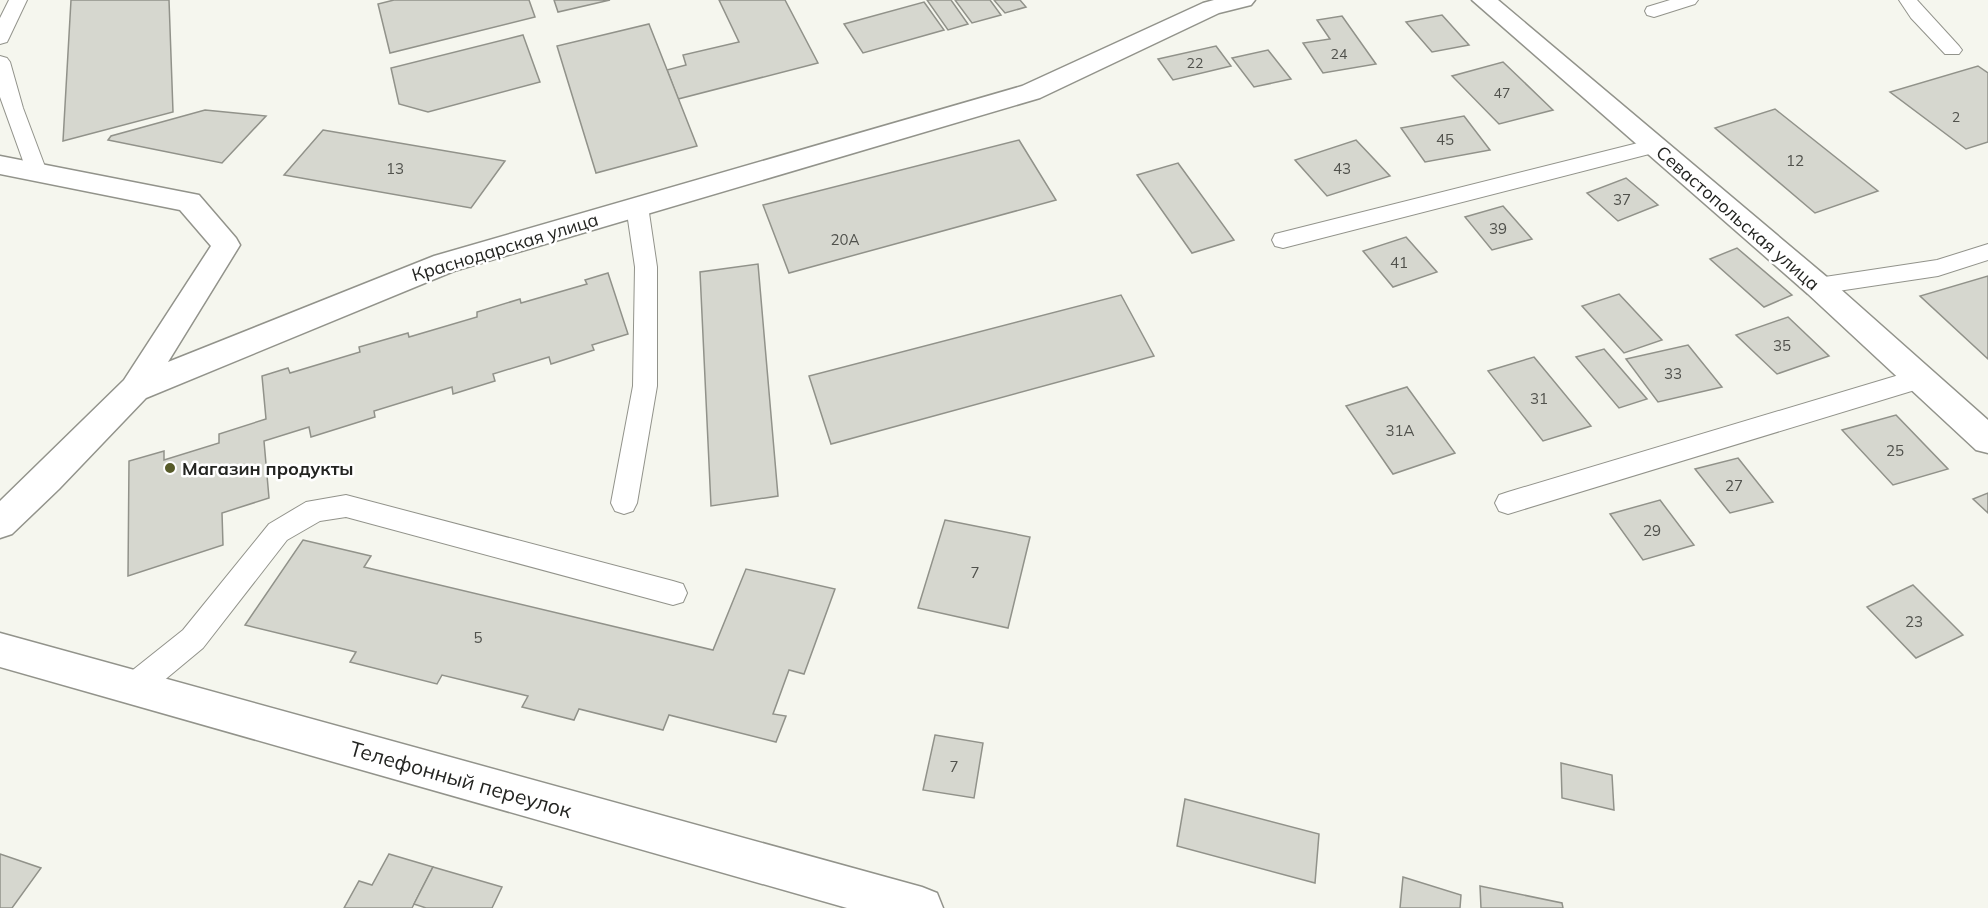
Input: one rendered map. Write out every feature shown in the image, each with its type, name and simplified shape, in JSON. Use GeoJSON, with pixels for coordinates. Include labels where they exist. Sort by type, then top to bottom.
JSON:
{"type":"FeatureCollection","features":[{"type":"Feature","properties":{"kind":"street","name":"Краснодарская улица"},"geometry":{"type":"LineString","coordinates":[[135,389],[444,263],[1031,92],[1208,4],[1243,0]]}},
{"type":"Feature","properties":{"kind":"street","name":"Севастопольская улица"},"geometry":{"type":"LineString","coordinates":[[1484,0],[1818,286],[1988,440]]}},
{"type":"Feature","properties":{"kind":"street"},"geometry":{"type":"LineString","coordinates":[[0,165],[189,202],[226,245],[135,389],[47,479],[0,523]]}},
{"type":"Feature","properties":{"kind":"street","name":"Телефонный переулок"},"geometry":{"type":"LineString","coordinates":[[0,650],[922,908]]}},
{"type":"Feature","properties":{"kind":"lane"},"geometry":{"type":"LineString","coordinates":[[0,38],[18,0]]}},
{"type":"Feature","properties":{"kind":"lane"},"geometry":{"type":"LineString","coordinates":[[1654,11],[1689,0]]}},
{"type":"Feature","properties":{"kind":"lane"},"geometry":{"type":"LineString","coordinates":[[1908,0],[1952,50]]}},
{"type":"Feature","properties":{"kind":"lane"},"geometry":{"type":"LineString","coordinates":[[0,63],[37,172]]}},
{"type":"Feature","properties":{"kind":"lane"},"geometry":{"type":"LineString","coordinates":[[1283,240],[1654,146]]}},
{"type":"Feature","properties":{"kind":"lane"},"geometry":{"type":"LineString","coordinates":[[624,503],[645,386],[646,267],[637,206]]}},
{"type":"Feature","properties":{"kind":"lane"},"geometry":{"type":"LineString","coordinates":[[1818,286],[1938,268],[1988,252]]}},
{"type":"Feature","properties":{"kind":"lane"},"geometry":{"type":"LineString","coordinates":[[1508,503],[1919,379]]}},
{"type":"Feature","properties":{"kind":"lane"},"geometry":{"type":"LineString","coordinates":[[134,687],[193,639],[278,532],[315,510],[346,506],[674,593]]}},
{"type":"Feature","properties":{"kind":"building"},"geometry":{"type":"Polygon","coordinates":[[[71,0],[169,0],[173,112],[63,141],[71,0]]]}},
{"type":"Feature","properties":{"kind":"building"},"geometry":{"type":"Polygon","coordinates":[[[394,0],[529,0],[535,17],[390,53],[378,4],[394,0]]]}},
{"type":"Feature","properties":{"kind":"building"},"geometry":{"type":"Polygon","coordinates":[[[554,0],[610,0],[558,12],[554,0]]]}},
{"type":"Feature","properties":{"kind":"building"},"geometry":{"type":"Polygon","coordinates":[[[719,0],[785,0],[818,63],[678,99],[667,70],[686,65],[683,55],[739,42],[719,0]]]}},
{"type":"Feature","properties":{"kind":"building"},"geometry":{"type":"Polygon","coordinates":[[[927,0],[951,0],[968,24],[948,30],[927,0]]]}},
{"type":"Feature","properties":{"kind":"building"},"geometry":{"type":"Polygon","coordinates":[[[955,0],[990,0],[1001,15],[972,23],[955,0]]]}},
{"type":"Feature","properties":{"kind":"building"},"geometry":{"type":"Polygon","coordinates":[[[994,0],[1020,0],[1026,7],[1005,13],[994,0]]]}},
{"type":"Feature","properties":{"kind":"building"},"geometry":{"type":"Polygon","coordinates":[[[924,2],[944,30],[863,53],[844,24],[924,2]]]}},
{"type":"Feature","properties":{"kind":"building"},"geometry":{"type":"Polygon","coordinates":[[[1442,15],[1469,45],[1432,52],[1406,22],[1442,15]]]}},
{"type":"Feature","properties":{"kind":"building"},"geometry":{"type":"Polygon","coordinates":[[[1342,16],[1376,64],[1323,73],[1303,43],[1330,39],[1317,20],[1342,16]]]}},
{"type":"Feature","properties":{"kind":"building"},"geometry":{"type":"Polygon","coordinates":[[[649,24],[697,146],[596,173],[557,46],[649,24]]]}},
{"type":"Feature","properties":{"kind":"building"},"geometry":{"type":"Polygon","coordinates":[[[523,35],[540,82],[428,112],[399,104],[391,68],[523,35]]]}},
{"type":"Feature","properties":{"kind":"building"},"geometry":{"type":"Polygon","coordinates":[[[1216,46],[1231,66],[1173,80],[1158,59],[1216,46]]]}},
{"type":"Feature","properties":{"kind":"building"},"geometry":{"type":"Polygon","coordinates":[[[1268,50],[1291,79],[1254,87],[1232,58],[1268,50]]]}},
{"type":"Feature","properties":{"kind":"building"},"geometry":{"type":"Polygon","coordinates":[[[1503,62],[1553,110],[1499,124],[1452,76],[1503,62]]]}},
{"type":"Feature","properties":{"kind":"building"},"geometry":{"type":"Polygon","coordinates":[[[1978,66],[1988,73],[1988,142],[1966,149],[1890,92],[1978,66]]]}},
{"type":"Feature","properties":{"kind":"building"},"geometry":{"type":"Polygon","coordinates":[[[1775,109],[1878,191],[1815,213],[1715,128],[1775,109]]]}},
{"type":"Feature","properties":{"kind":"building"},"geometry":{"type":"Polygon","coordinates":[[[205,110],[266,116],[222,163],[108,140],[111,136],[205,110]]]}},
{"type":"Feature","properties":{"kind":"building"},"geometry":{"type":"Polygon","coordinates":[[[1464,116],[1490,150],[1425,162],[1401,128],[1464,116]]]}},
{"type":"Feature","properties":{"kind":"building"},"geometry":{"type":"Polygon","coordinates":[[[323,130],[505,161],[471,208],[284,175],[323,130]]]}},
{"type":"Feature","properties":{"kind":"building"},"geometry":{"type":"Polygon","coordinates":[[[1019,140],[1056,200],[789,273],[763,205],[1019,140]]]}},
{"type":"Feature","properties":{"kind":"building"},"geometry":{"type":"Polygon","coordinates":[[[1356,140],[1390,176],[1327,196],[1295,160],[1356,140]]]}},
{"type":"Feature","properties":{"kind":"building"},"geometry":{"type":"Polygon","coordinates":[[[1178,163],[1234,240],[1192,253],[1137,175],[1178,163]]]}},
{"type":"Feature","properties":{"kind":"building"},"geometry":{"type":"Polygon","coordinates":[[[1626,178],[1658,205],[1618,221],[1587,193],[1626,178]]]}},
{"type":"Feature","properties":{"kind":"building"},"geometry":{"type":"Polygon","coordinates":[[[1503,206],[1532,239],[1492,250],[1465,217],[1503,206]]]}},
{"type":"Feature","properties":{"kind":"building"},"geometry":{"type":"Polygon","coordinates":[[[1406,237],[1437,272],[1393,287],[1363,251],[1406,237]]]}},
{"type":"Feature","properties":{"kind":"building"},"geometry":{"type":"Polygon","coordinates":[[[1737,248],[1792,295],[1764,307],[1710,259],[1737,248]]]}},
{"type":"Feature","properties":{"kind":"building"},"geometry":{"type":"Polygon","coordinates":[[[758,264],[778,496],[711,506],[700,272],[758,264]]]}},
{"type":"Feature","properties":{"kind":"building"},"geometry":{"type":"Polygon","coordinates":[[[608,273],[628,334],[592,345],[594,350],[551,364],[549,357],[493,374],[495,381],[453,394],[452,387],[374,411],[375,417],[311,437],[309,427],[264,441],[269,498],[222,513],[223,545],[128,576],[129,461],[164,451],[164,460],[219,443],[219,434],[266,419],[262,376],[288,368],[290,373],[360,352],[359,347],[408,333],[409,337],[477,317],[477,312],[520,299],[521,303],[587,284],[585,280],[608,273]]]}},
{"type":"Feature","properties":{"kind":"building"},"geometry":{"type":"Polygon","coordinates":[[[1988,276],[1988,359],[1920,296],[1988,276]]]}},
{"type":"Feature","properties":{"kind":"building"},"geometry":{"type":"Polygon","coordinates":[[[1619,294],[1662,340],[1624,353],[1582,306],[1619,294]]]}},
{"type":"Feature","properties":{"kind":"building"},"geometry":{"type":"Polygon","coordinates":[[[1121,295],[1154,356],[831,444],[809,376],[1121,295]]]}},
{"type":"Feature","properties":{"kind":"building"},"geometry":{"type":"Polygon","coordinates":[[[1788,317],[1829,356],[1777,374],[1736,335],[1788,317]]]}},
{"type":"Feature","properties":{"kind":"building"},"geometry":{"type":"Polygon","coordinates":[[[1688,345],[1722,387],[1658,402],[1626,359],[1688,345]]]}},
{"type":"Feature","properties":{"kind":"building"},"geometry":{"type":"Polygon","coordinates":[[[1604,349],[1647,399],[1619,408],[1576,357],[1604,349]]]}},
{"type":"Feature","properties":{"kind":"building"},"geometry":{"type":"Polygon","coordinates":[[[1534,357],[1591,426],[1543,441],[1488,371],[1534,357]]]}},
{"type":"Feature","properties":{"kind":"building"},"geometry":{"type":"Polygon","coordinates":[[[1407,387],[1455,453],[1393,474],[1346,406],[1407,387]]]}},
{"type":"Feature","properties":{"kind":"building"},"geometry":{"type":"Polygon","coordinates":[[[1896,415],[1948,469],[1893,485],[1842,430],[1896,415]]]}},
{"type":"Feature","properties":{"kind":"building"},"geometry":{"type":"Polygon","coordinates":[[[1738,458],[1773,502],[1730,513],[1695,469],[1738,458]]]}},
{"type":"Feature","properties":{"kind":"building"},"geometry":{"type":"Polygon","coordinates":[[[1988,493],[1988,513],[1973,499],[1988,493]]]}},
{"type":"Feature","properties":{"kind":"building"},"geometry":{"type":"Polygon","coordinates":[[[1660,500],[1694,545],[1643,560],[1610,514],[1660,500]]]}},
{"type":"Feature","properties":{"kind":"building"},"geometry":{"type":"Polygon","coordinates":[[[945,520],[1030,537],[1008,628],[918,608],[945,520]]]}},
{"type":"Feature","properties":{"kind":"building"},"geometry":{"type":"Polygon","coordinates":[[[303,540],[371,556],[364,567],[713,650],[746,569],[835,589],[804,674],[789,670],[773,714],[786,716],[776,742],[669,715],[663,730],[579,709],[574,720],[522,707],[528,696],[442,675],[437,684],[350,662],[356,652],[245,625],[303,540]]]}},
{"type":"Feature","properties":{"kind":"building"},"geometry":{"type":"Polygon","coordinates":[[[1913,585],[1963,635],[1916,658],[1867,607],[1913,585]]]}},
{"type":"Feature","properties":{"kind":"building"},"geometry":{"type":"Polygon","coordinates":[[[935,735],[983,743],[974,798],[923,790],[935,735]]]}},
{"type":"Feature","properties":{"kind":"building"},"geometry":{"type":"Polygon","coordinates":[[[1561,763],[1612,775],[1614,810],[1562,798],[1561,763]]]}},
{"type":"Feature","properties":{"kind":"building"},"geometry":{"type":"Polygon","coordinates":[[[1185,799],[1319,834],[1315,883],[1177,846],[1185,799]]]}},
{"type":"Feature","properties":{"kind":"building"},"geometry":{"type":"Polygon","coordinates":[[[0,854],[41,868],[12,908],[0,908],[0,854]]]}},
{"type":"Feature","properties":{"kind":"building"},"geometry":{"type":"Polygon","coordinates":[[[389,854],[433,867],[412,908],[344,908],[359,881],[372,885],[389,854]]]}},
{"type":"Feature","properties":{"kind":"building"},"geometry":{"type":"Polygon","coordinates":[[[433,867],[502,887],[492,908],[426,908],[414,904],[433,867]]]}},
{"type":"Feature","properties":{"kind":"building"},"geometry":{"type":"Polygon","coordinates":[[[1403,877],[1461,895],[1460,908],[1400,908],[1403,877]]]}},
{"type":"Feature","properties":{"kind":"building"},"geometry":{"type":"Polygon","coordinates":[[[1480,886],[1562,903],[1563,908],[1481,908],[1480,886]]]}},
{"type":"Feature","properties":{"kind":"place","name":"Магазин продукты"},"geometry":{"type":"Point","coordinates":[170,468]}}]}
